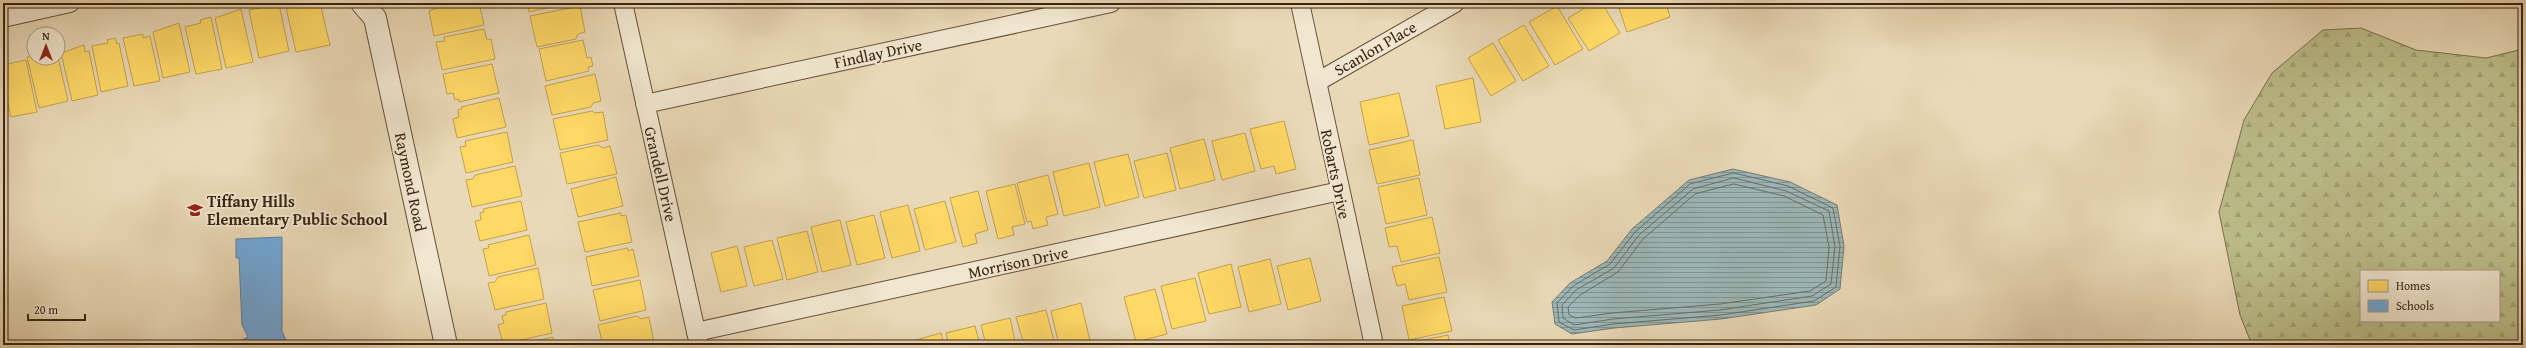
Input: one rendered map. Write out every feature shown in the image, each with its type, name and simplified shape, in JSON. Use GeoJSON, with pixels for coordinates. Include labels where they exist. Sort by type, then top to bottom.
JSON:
{"type":"FeatureCollection","features":[{"type":"Feature","properties":{"kind":"street"},"geometry":{"type":"LineString","coordinates":[[3,18],[70,3]]}},
{"type":"Feature","properties":{"kind":"street","name":"Grandell Drive"},"geometry":{"type":"LineString","coordinates":[[623,3],[698,339]]}},
{"type":"Feature","properties":{"kind":"street","name":"Findlay Drive"},"geometry":{"type":"LineString","coordinates":[[645,104],[1111,3]]}},
{"type":"Feature","properties":{"kind":"street","name":"Robarts Drive"},"geometry":{"type":"LineString","coordinates":[[1300,3],[1374,345]]}},
{"type":"Feature","properties":{"kind":"street","name":"Scanlon Place"},"geometry":{"type":"LineString","coordinates":[[1317,82],[1455,3]]}},
{"type":"Feature","properties":{"kind":"street","name":"Raymond Road"},"geometry":{"type":"LineString","coordinates":[[373,8],[446,345]]}},
{"type":"Feature","properties":{"kind":"street","name":"Morrison Drive"},"geometry":{"type":"LineString","coordinates":[[698,339],[1340,191]]}},
{"type":"Feature","properties":{"kind":"green space"},"geometry":{"type":"Polygon","coordinates":[[[2361,28],[2416,50],[2486,58],[2523,49],[2523,345],[2252,345],[2240,315],[2219,212],[2244,120],[2272,73],[2323,30],[2361,28]]]}},
{"type":"Feature","properties":{"kind":"water"},"geometry":{"type":"Polygon","coordinates":[[[1733,169],[1790,182],[1837,205],[1844,246],[1840,289],[1816,305],[1721,319],[1614,328],[1572,334],[1555,324],[1552,302],[1570,283],[1607,261],[1632,229],[1689,180],[1733,169]]]}},
{"type":"Feature","properties":{"kind":"building: Homes"},"geometry":{"type":"Polygon","coordinates":[[[285,3],[320,3],[330,45],[296,52],[285,3]]]}},
{"type":"Feature","properties":{"kind":"building: Homes"},"geometry":{"type":"Polygon","coordinates":[[[438,3],[479,3],[484,25],[434,36],[429,11],[437,8],[438,3]]]}},
{"type":"Feature","properties":{"kind":"building: Homes"},"geometry":{"type":"Polygon","coordinates":[[[527,3],[569,3],[529,12],[527,3]]]}},
{"type":"Feature","properties":{"kind":"building: Homes"},"geometry":{"type":"Polygon","coordinates":[[[1593,3],[1595,7],[1602,3],[1620,33],[1589,51],[1568,18],[1593,3]]]}},
{"type":"Feature","properties":{"kind":"building: Homes"},"geometry":{"type":"Polygon","coordinates":[[[1624,3],[1666,3],[1670,17],[1627,32],[1618,5],[1624,3]]]}},
{"type":"Feature","properties":{"kind":"building: Homes"},"geometry":{"type":"Polygon","coordinates":[[[279,4],[289,51],[259,58],[249,10],[279,4]]]}},
{"type":"Feature","properties":{"kind":"building: Homes"},"geometry":{"type":"Polygon","coordinates":[[[580,6],[585,32],[578,34],[576,39],[537,47],[530,16],[580,6]]]}},
{"type":"Feature","properties":{"kind":"building: Homes"},"geometry":{"type":"Polygon","coordinates":[[[1557,6],[1583,49],[1555,65],[1529,22],[1557,6]]]}},
{"type":"Feature","properties":{"kind":"building: Homes"},"geometry":{"type":"Polygon","coordinates":[[[241,9],[253,62],[226,68],[215,18],[241,9]]]}},
{"type":"Feature","properties":{"kind":"building: Homes"},"geometry":{"type":"Polygon","coordinates":[[[211,17],[222,69],[196,74],[185,27],[201,23],[200,20],[211,17]]]}},
{"type":"Feature","properties":{"kind":"building: Homes"},"geometry":{"type":"Polygon","coordinates":[[[179,23],[190,72],[163,78],[153,32],[179,23]]]}},
{"type":"Feature","properties":{"kind":"building: Homes"},"geometry":{"type":"Polygon","coordinates":[[[1524,25],[1549,66],[1523,81],[1498,40],[1524,25]]]}},
{"type":"Feature","properties":{"kind":"building: Homes"},"geometry":{"type":"Polygon","coordinates":[[[484,29],[487,40],[491,39],[495,59],[442,70],[436,42],[445,41],[444,37],[484,29]]]}},
{"type":"Feature","properties":{"kind":"building: Homes"},"geometry":{"type":"Polygon","coordinates":[[[143,34],[143,38],[150,36],[160,81],[134,86],[123,38],[143,34]]]}},
{"type":"Feature","properties":{"kind":"building: Homes"},"geometry":{"type":"Polygon","coordinates":[[[115,38],[117,44],[119,43],[128,86],[101,92],[92,46],[108,43],[107,40],[115,38]]]}},
{"type":"Feature","properties":{"kind":"building: Homes"},"geometry":{"type":"Polygon","coordinates":[[[583,40],[587,58],[591,57],[593,66],[588,67],[589,71],[546,81],[539,49],[583,40]]]}},
{"type":"Feature","properties":{"kind":"building: Homes"},"geometry":{"type":"Polygon","coordinates":[[[1493,43],[1516,81],[1491,96],[1468,58],[1493,43]]]}},
{"type":"Feature","properties":{"kind":"building: Homes"},"geometry":{"type":"Polygon","coordinates":[[[84,45],[85,52],[89,51],[98,95],[72,101],[64,66],[66,66],[66,51],[84,45]]]}},
{"type":"Feature","properties":{"kind":"building: Homes"},"geometry":{"type":"Polygon","coordinates":[[[26,60],[26,66],[27,66],[37,112],[11,117],[3,84],[3,65],[26,60]]]}},
{"type":"Feature","properties":{"kind":"building: Homes"},"geometry":{"type":"Polygon","coordinates":[[[492,64],[499,93],[459,102],[459,99],[455,100],[453,93],[447,94],[443,74],[492,64]]]}},
{"type":"Feature","properties":{"kind":"building: Homes"},"geometry":{"type":"Polygon","coordinates":[[[29,66],[60,66],[68,101],[39,108],[29,66]]]}},
{"type":"Feature","properties":{"kind":"building: Homes"},"geometry":{"type":"Polygon","coordinates":[[[595,74],[601,101],[593,103],[591,107],[552,115],[545,86],[595,74]]]}},
{"type":"Feature","properties":{"kind":"building: Homes"},"geometry":{"type":"Polygon","coordinates":[[[1473,78],[1481,122],[1445,129],[1436,86],[1473,78]]]}},
{"type":"Feature","properties":{"kind":"building: Homes"},"geometry":{"type":"Polygon","coordinates":[[[1399,93],[1409,136],[1369,145],[1360,102],[1399,93]]]}},
{"type":"Feature","properties":{"kind":"building: Homes"},"geometry":{"type":"Polygon","coordinates":[[[499,98],[506,127],[457,138],[453,119],[459,117],[458,110],[462,109],[461,107],[499,98]]]}},
{"type":"Feature","properties":{"kind":"building: Homes"},"geometry":{"type":"Polygon","coordinates":[[[592,111],[595,113],[603,112],[608,140],[560,150],[553,119],[592,111]]]}},
{"type":"Feature","properties":{"kind":"building: Homes"},"geometry":{"type":"Polygon","coordinates":[[[1284,121],[1296,169],[1276,174],[1274,166],[1261,169],[1250,129],[1284,121]]]}},
{"type":"Feature","properties":{"kind":"building: Homes"},"geometry":{"type":"Polygon","coordinates":[[[507,132],[513,162],[466,173],[460,147],[466,146],[465,141],[507,132]]]}},
{"type":"Feature","properties":{"kind":"building: Homes"},"geometry":{"type":"Polygon","coordinates":[[[1245,133],[1255,171],[1222,180],[1212,141],[1245,133]]]}},
{"type":"Feature","properties":{"kind":"building: Homes"},"geometry":{"type":"Polygon","coordinates":[[[1204,139],[1215,180],[1180,189],[1170,148],[1204,139]]]}},
{"type":"Feature","properties":{"kind":"building: Homes"},"geometry":{"type":"Polygon","coordinates":[[[1413,140],[1420,175],[1377,184],[1369,150],[1413,140]]]}},
{"type":"Feature","properties":{"kind":"building: Homes"},"geometry":{"type":"Polygon","coordinates":[[[598,145],[603,148],[610,146],[617,174],[567,184],[560,153],[598,145]]]}},
{"type":"Feature","properties":{"kind":"building: Homes"},"geometry":{"type":"Polygon","coordinates":[[[1167,153],[1176,190],[1144,198],[1134,161],[1167,153]]]}},
{"type":"Feature","properties":{"kind":"building: Homes"},"geometry":{"type":"Polygon","coordinates":[[[1128,154],[1139,197],[1105,206],[1094,162],[1128,154]]]}},
{"type":"Feature","properties":{"kind":"building: Homes"},"geometry":{"type":"Polygon","coordinates":[[[1089,163],[1100,207],[1064,216],[1053,172],[1089,163]]]}},
{"type":"Feature","properties":{"kind":"building: Homes"},"geometry":{"type":"Polygon","coordinates":[[[515,166],[522,196],[472,207],[466,180],[473,179],[475,175],[515,166]]]}},
{"type":"Feature","properties":{"kind":"building: Homes"},"geometry":{"type":"Polygon","coordinates":[[[1048,175],[1058,214],[1046,217],[1048,225],[1033,229],[1031,221],[1027,222],[1017,183],[1048,175]]]}},
{"type":"Feature","properties":{"kind":"building: Homes"},"geometry":{"type":"Polygon","coordinates":[[[616,177],[623,206],[578,217],[571,189],[616,177]]]}},
{"type":"Feature","properties":{"kind":"building: Homes"},"geometry":{"type":"Polygon","coordinates":[[[1419,178],[1427,215],[1386,224],[1378,187],[1419,178]]]}},
{"type":"Feature","properties":{"kind":"building: Homes"},"geometry":{"type":"Polygon","coordinates":[[[1015,184],[1025,224],[1012,227],[1014,235],[998,239],[986,191],[1015,184]]]}},
{"type":"Feature","properties":{"kind":"building: Homes"},"geometry":{"type":"Polygon","coordinates":[[[978,191],[988,230],[975,234],[977,243],[963,247],[950,198],[978,191]]]}},
{"type":"Feature","properties":{"kind":"building: Homes"},"geometry":{"type":"Polygon","coordinates":[[[521,201],[527,230],[480,241],[475,221],[481,220],[480,213],[484,212],[483,209],[521,201]]]}},
{"type":"Feature","properties":{"kind":"building: Homes"},"geometry":{"type":"Polygon","coordinates":[[[945,201],[956,242],[925,250],[914,209],[945,201]]]}},
{"type":"Feature","properties":{"kind":"building: Homes"},"geometry":{"type":"Polygon","coordinates":[[[908,205],[920,251],[892,258],[880,212],[908,205]]]}},
{"type":"Feature","properties":{"kind":"building: Homes"},"geometry":{"type":"Polygon","coordinates":[[[621,213],[621,216],[626,215],[632,242],[585,252],[578,222],[621,213]]]}},
{"type":"Feature","properties":{"kind":"building: Homes"},"geometry":{"type":"Polygon","coordinates":[[[874,215],[885,258],[857,265],[846,222],[874,215]]]}},
{"type":"Feature","properties":{"kind":"building: Homes"},"geometry":{"type":"Polygon","coordinates":[[[1432,217],[1440,253],[1401,262],[1397,246],[1389,247],[1385,228],[1432,217]]]}},
{"type":"Feature","properties":{"kind":"building: Homes"},"geometry":{"type":"Polygon","coordinates":[[[840,220],[851,265],[822,272],[811,227],[840,220]]]}},
{"type":"Feature","properties":{"kind":"building: Homes"},"geometry":{"type":"Polygon","coordinates":[[[807,231],[818,272],[787,280],[777,238],[807,231]]]}},
{"type":"Feature","properties":{"kind":"building: Homes"},"geometry":{"type":"Polygon","coordinates":[[[529,235],[536,265],[489,276],[483,249],[489,248],[488,245],[529,235]]]}},
{"type":"Feature","properties":{"kind":"building: Homes"},"geometry":{"type":"Polygon","coordinates":[[[772,240],[783,279],[754,286],[744,247],[772,240]]]}},
{"type":"Feature","properties":{"kind":"building: Homes"},"geometry":{"type":"Polygon","coordinates":[[[737,246],[747,286],[721,292],[711,253],[737,246]]]}},
{"type":"Feature","properties":{"kind":"building: Homes"},"geometry":{"type":"Polygon","coordinates":[[[627,248],[628,251],[633,249],[639,276],[592,286],[586,257],[627,248]]]}},
{"type":"Feature","properties":{"kind":"building: Homes"},"geometry":{"type":"Polygon","coordinates":[[[1439,257],[1447,292],[1409,300],[1405,284],[1397,286],[1392,267],[1439,257]]]}},
{"type":"Feature","properties":{"kind":"building: Homes"},"geometry":{"type":"Polygon","coordinates":[[[1310,258],[1321,301],[1288,310],[1277,266],[1310,258]]]}},
{"type":"Feature","properties":{"kind":"building: Homes"},"geometry":{"type":"Polygon","coordinates":[[[1270,259],[1281,304],[1249,312],[1238,267],[1270,259]]]}},
{"type":"Feature","properties":{"kind":"building: Homes"},"geometry":{"type":"Polygon","coordinates":[[[1231,264],[1241,307],[1209,314],[1198,273],[1231,264]]]}},
{"type":"Feature","properties":{"kind":"building: Homes"},"geometry":{"type":"Polygon","coordinates":[[[538,268],[544,299],[495,310],[488,283],[495,282],[498,277],[538,268]]]}},
{"type":"Feature","properties":{"kind":"building: Homes"},"geometry":{"type":"Polygon","coordinates":[[[1195,278],[1206,321],[1172,329],[1161,286],[1195,278]]]}},
{"type":"Feature","properties":{"kind":"building: Homes"},"geometry":{"type":"Polygon","coordinates":[[[640,280],[646,310],[600,321],[593,290],[640,280]]]}},
{"type":"Feature","properties":{"kind":"building: Homes"},"geometry":{"type":"Polygon","coordinates":[[[1155,289],[1167,334],[1136,342],[1124,297],[1155,289]]]}},
{"type":"Feature","properties":{"kind":"building: Homes"},"geometry":{"type":"Polygon","coordinates":[[[1444,297],[1452,331],[1409,340],[1402,306],[1444,297]]]}},
{"type":"Feature","properties":{"kind":"building: Homes"},"geometry":{"type":"Polygon","coordinates":[[[546,303],[552,333],[503,344],[498,325],[504,323],[502,316],[506,315],[506,312],[546,303]]]}},
{"type":"Feature","properties":{"kind":"building: Homes"},"geometry":{"type":"Polygon","coordinates":[[[1081,303],[1091,345],[1059,345],[1051,311],[1081,303]]]}},
{"type":"Feature","properties":{"kind":"building: Homes"},"geometry":{"type":"Polygon","coordinates":[[[1046,310],[1055,345],[1024,345],[1016,317],[1046,310]]]}},
{"type":"Feature","properties":{"kind":"building: Homes"},"geometry":{"type":"Polygon","coordinates":[[[637,316],[641,319],[649,317],[654,344],[603,345],[598,325],[637,316]]]}},
{"type":"Feature","properties":{"kind":"building: Homes"},"geometry":{"type":"Polygon","coordinates":[[[1010,318],[1016,345],[986,345],[981,325],[1010,318]]]}},
{"type":"Feature","properties":{"kind":"building: Homes"},"geometry":{"type":"Polygon","coordinates":[[[975,326],[980,345],[949,345],[946,333],[975,326]]]}},
{"type":"Feature","properties":{"kind":"building: Homes"},"geometry":{"type":"Polygon","coordinates":[[[941,333],[944,345],[913,345],[912,341],[941,333]]]}},
{"type":"Feature","properties":{"kind":"building: Homes"},"geometry":{"type":"Polygon","coordinates":[[[1448,335],[1450,345],[1410,345],[1409,343],[1448,335]]]}},
{"type":"Feature","properties":{"kind":"building: Homes"},"geometry":{"type":"Polygon","coordinates":[[[553,337],[555,345],[519,345],[553,337]]]}},
{"type":"Feature","properties":{"kind":"building: Schools"},"geometry":{"type":"Polygon","coordinates":[[[282,237],[282,331],[288,345],[231,345],[248,337],[242,325],[239,258],[236,258],[236,239],[282,237]]]}},
{"type":"Feature","properties":{"kind":"place","name":"Tiffany Hills Elementary Public School"},"geometry":{"type":"Point","coordinates":[195,210]}}]}
